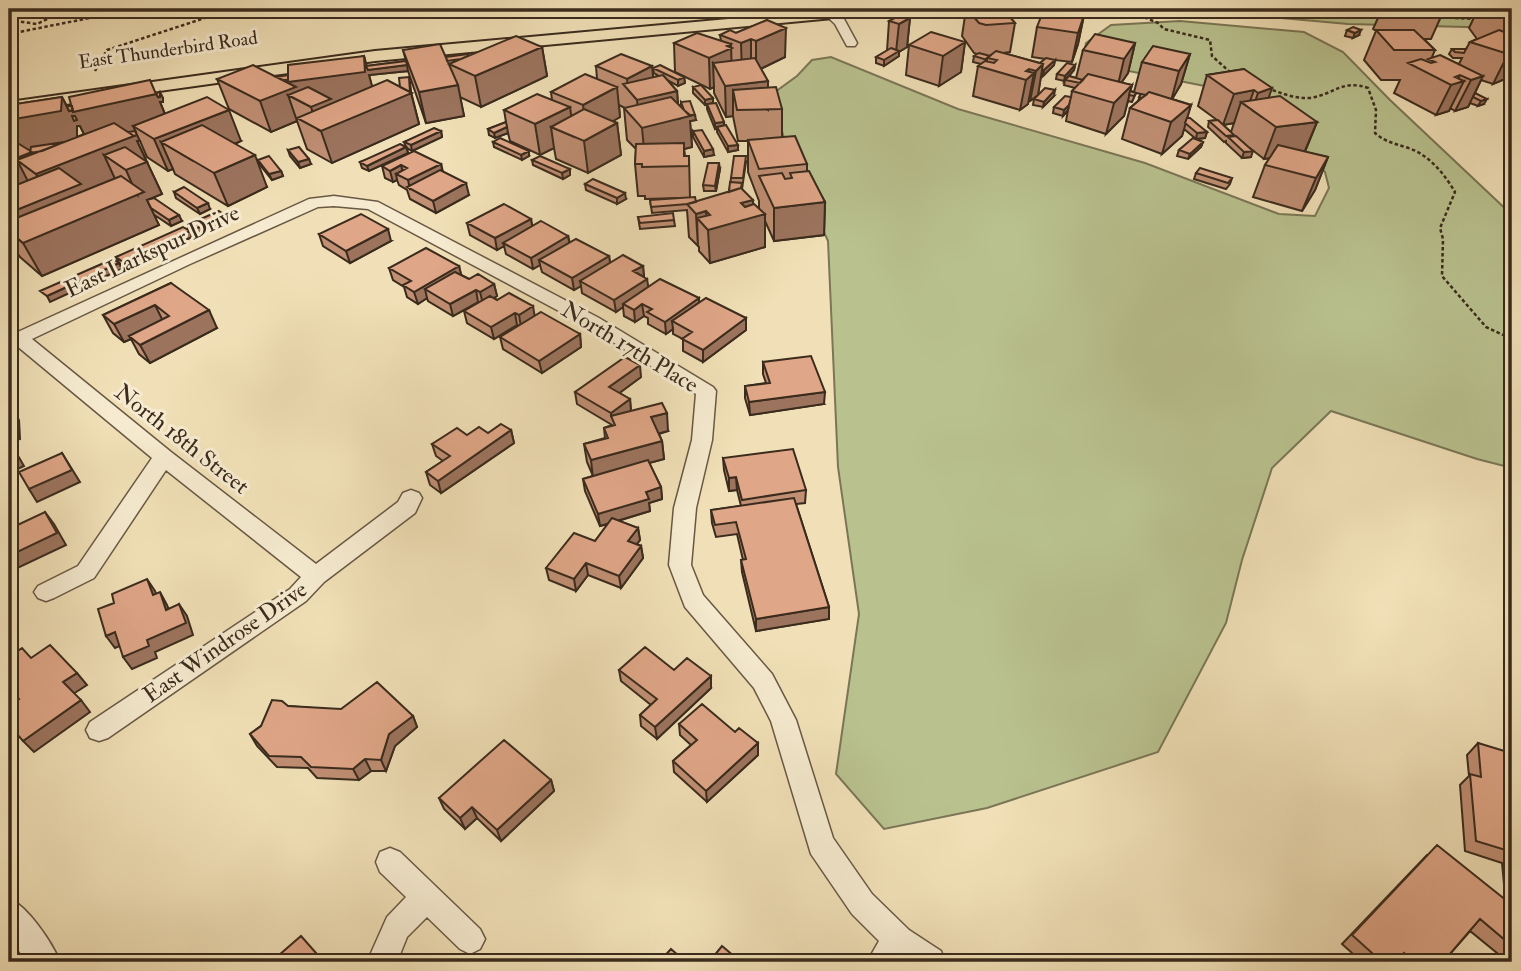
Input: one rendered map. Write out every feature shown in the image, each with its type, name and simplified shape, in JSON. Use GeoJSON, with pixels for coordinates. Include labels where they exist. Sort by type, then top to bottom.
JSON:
{"type":"FeatureCollection","features":[{"type":"Feature","properties":{"kind":"main road","name":"East Thunderbird Road"},"geometry":{"type":"LineString","coordinates":[[9,94],[281,55],[497,31],[752,9]]}},
{"type":"Feature","properties":{"kind":"main road","name":"East Thunderbird Road"},"geometry":{"type":"LineString","coordinates":[[9,107],[375,56],[826,11],[886,9]]}},
{"type":"Feature","properties":{"kind":"street"},"geometry":{"type":"LineString","coordinates":[[826,11],[826,23],[831,33]]}},
{"type":"Feature","properties":{"kind":"street"},"geometry":{"type":"LineString","coordinates":[[826,11],[840,22],[851,43]]}},
{"type":"Feature","properties":{"kind":"street"},"geometry":{"type":"LineString","coordinates":[[304,187],[315,202]]}},
{"type":"Feature","properties":{"kind":"street","name":"North 17th Place"},"geometry":{"type":"LineString","coordinates":[[315,202],[330,208],[382,212],[593,322],[706,391],[702,440],[685,508],[680,565],[693,600],[763,681],[783,720],[821,845],[891,951],[930,962]]}},
{"type":"Feature","properties":{"kind":"street","name":"East Larkspur Drive"},"geometry":{"type":"LineString","coordinates":[[14,341],[184,260],[315,202]]}},
{"type":"Feature","properties":{"kind":"street","name":"North 18th Street"},"geometry":{"type":"LineString","coordinates":[[14,341],[316,576]]}},
{"type":"Feature","properties":{"kind":"street"},"geometry":{"type":"LineString","coordinates":[[46,592],[86,572],[164,457]]}},
{"type":"Feature","properties":{"kind":"street","name":"East Windrose Drive"},"geometry":{"type":"LineString","coordinates":[[99,730],[298,595],[316,576],[407,507],[411,498]]}},
{"type":"Feature","properties":{"kind":"street"},"geometry":{"type":"LineString","coordinates":[[390,862],[470,939]]}},
{"type":"Feature","properties":{"kind":"street"},"geometry":{"type":"LineString","coordinates":[[383,962],[397,927],[426,897]]}},
{"type":"Feature","properties":{"kind":"street"},"geometry":{"type":"LineString","coordinates":[[9,913],[45,962]]}},
{"type":"Feature","properties":{"kind":"path"},"geometry":{"type":"LineString","coordinates":[[16,9],[9,18],[37,24],[68,9]]}},
{"type":"Feature","properties":{"kind":"path"},"geometry":{"type":"LineString","coordinates":[[9,34],[135,9]]}},
{"type":"Feature","properties":{"kind":"path"},"geometry":{"type":"LineString","coordinates":[[94,71],[107,50],[211,16],[208,9]]}},
{"type":"Feature","properties":{"kind":"path"},"geometry":{"type":"LineString","coordinates":[[1140,9],[1139,15],[1158,23],[1164,29],[1209,40],[1212,55],[1233,74]]}},
{"type":"Feature","properties":{"kind":"path"},"geometry":{"type":"LineString","coordinates":[[1227,9],[1384,15]]}},
{"type":"Feature","properties":{"kind":"path"},"geometry":{"type":"LineString","coordinates":[[1429,18],[1478,19]]}},
{"type":"Feature","properties":{"kind":"path"},"geometry":{"type":"LineString","coordinates":[[1264,87],[1282,95],[1312,99],[1353,83],[1368,88],[1376,110],[1375,132],[1381,139],[1415,150],[1455,192],[1440,228],[1443,239],[1443,276],[1486,327],[1512,339]]}},
{"type":"Feature","properties":{"kind":"green space"},"geometry":{"type":"Polygon","coordinates":[[[1181,9],[1512,9],[1506,28],[1348,24],[1181,9]]]}},
{"type":"Feature","properties":{"kind":"green space"},"geometry":{"type":"Polygon","coordinates":[[[1180,21],[1304,32],[1343,52],[1512,215],[1512,468],[1331,411],[1272,468],[1242,560],[1226,623],[1158,752],[987,808],[884,829],[836,774],[859,614],[838,467],[828,241],[788,151],[771,95],[797,76],[812,60],[831,57],[958,109],[1145,163],[1279,214],[1315,216],[1329,188],[1325,172],[1303,150],[1230,91],[1083,62],[1086,43],[1111,25],[1180,21]]]}},
{"type":"Feature","properties":{"kind":"building"},"geometry":{"type":"Polygon","coordinates":[[[967,9],[1003,9],[1015,23],[979,23],[967,9]]]}},
{"type":"Feature","properties":{"kind":"building"},"geometry":{"type":"Polygon","coordinates":[[[1044,9],[1084,15],[1078,33],[1037,27],[1044,9]]]}},
{"type":"Feature","properties":{"kind":"building"},"geometry":{"type":"Polygon","coordinates":[[[1395,9],[1442,9],[1444,10],[1406,13],[1395,9]]]}},
{"type":"Feature","properties":{"kind":"building"},"geometry":{"type":"Polygon","coordinates":[[[1491,9],[1512,9],[1512,16],[1495,15],[1491,9]]]}},
{"type":"Feature","properties":{"kind":"building"},"geometry":{"type":"Polygon","coordinates":[[[900,15],[910,18],[899,24],[889,21],[900,15]]]}},
{"type":"Feature","properties":{"kind":"building"},"geometry":{"type":"Polygon","coordinates":[[[767,20],[786,28],[756,41],[751,39],[741,43],[720,35],[730,30],[736,33],[767,20]]]}},
{"type":"Feature","properties":{"kind":"building"},"geometry":{"type":"Polygon","coordinates":[[[1353,27],[1361,30],[1355,33],[1347,30],[1353,27]]]}},
{"type":"Feature","properties":{"kind":"building"},"geometry":{"type":"Polygon","coordinates":[[[1376,30],[1414,30],[1435,50],[1394,50],[1376,30]]]}},
{"type":"Feature","properties":{"kind":"building"},"geometry":{"type":"Polygon","coordinates":[[[1499,30],[1512,35],[1512,52],[1508,54],[1470,42],[1499,30]]]}},
{"type":"Feature","properties":{"kind":"building"},"geometry":{"type":"Polygon","coordinates":[[[931,32],[965,42],[943,56],[909,45],[931,32]]]}},
{"type":"Feature","properties":{"kind":"building"},"geometry":{"type":"Polygon","coordinates":[[[697,33],[731,44],[727,46],[732,48],[709,58],[674,43],[697,33]]]}},
{"type":"Feature","properties":{"kind":"building"},"geometry":{"type":"Polygon","coordinates":[[[1095,34],[1135,43],[1124,59],[1083,50],[1095,34]]]}},
{"type":"Feature","properties":{"kind":"building"},"geometry":{"type":"Polygon","coordinates":[[[516,36],[542,47],[475,76],[449,64],[516,36]]]}},
{"type":"Feature","properties":{"kind":"building"},"geometry":{"type":"Polygon","coordinates":[[[440,44],[458,85],[419,92],[403,50],[440,44]]]}},
{"type":"Feature","properties":{"kind":"building"},"geometry":{"type":"Polygon","coordinates":[[[1153,46],[1190,54],[1179,71],[1142,62],[1153,46]]]}},
{"type":"Feature","properties":{"kind":"building"},"geometry":{"type":"Polygon","coordinates":[[[891,48],[899,51],[884,60],[876,57],[891,48]]]}},
{"type":"Feature","properties":{"kind":"building"},"geometry":{"type":"Polygon","coordinates":[[[1452,49],[1466,49],[1464,53],[1452,49]]]}},
{"type":"Feature","properties":{"kind":"building"},"geometry":{"type":"Polygon","coordinates":[[[996,51],[1043,64],[1036,71],[1026,71],[1034,73],[1026,80],[978,66],[985,61],[994,63],[997,60],[987,58],[996,51]]]}},
{"type":"Feature","properties":{"kind":"building"},"geometry":{"type":"Polygon","coordinates":[[[979,53],[990,56],[987,60],[974,56],[979,53]]]}},
{"type":"Feature","properties":{"kind":"building"},"geometry":{"type":"Polygon","coordinates":[[[468,54],[461,59],[447,61],[446,57],[468,54]]]}},
{"type":"Feature","properties":{"kind":"building"},"geometry":{"type":"Polygon","coordinates":[[[621,54],[652,66],[627,79],[596,66],[621,54]]]}},
{"type":"Feature","properties":{"kind":"building"},"geometry":{"type":"Polygon","coordinates":[[[1440,55],[1483,76],[1471,80],[1460,75],[1455,77],[1464,81],[1451,85],[1408,63],[1421,59],[1435,62],[1428,59],[1440,55]]]}},
{"type":"Feature","properties":{"kind":"building"},"geometry":{"type":"Polygon","coordinates":[[[364,56],[365,72],[288,82],[288,65],[364,56]]]}},
{"type":"Feature","properties":{"kind":"building"},"geometry":{"type":"Polygon","coordinates":[[[755,58],[768,81],[725,86],[713,63],[755,58]]]}},
{"type":"Feature","properties":{"kind":"building"},"geometry":{"type":"Polygon","coordinates":[[[1046,58],[1055,60],[1042,70],[1043,64],[1040,63],[1046,58]]]}},
{"type":"Feature","properties":{"kind":"building"},"geometry":{"type":"Polygon","coordinates":[[[406,61],[407,65],[368,70],[366,66],[406,61]]]}},
{"type":"Feature","properties":{"kind":"building"},"geometry":{"type":"Polygon","coordinates":[[[1067,63],[1075,65],[1065,76],[1057,74],[1067,63]]]}},
{"type":"Feature","properties":{"kind":"building"},"geometry":{"type":"Polygon","coordinates":[[[253,65],[296,87],[260,101],[217,79],[253,65]]]}},
{"type":"Feature","properties":{"kind":"building"},"geometry":{"type":"Polygon","coordinates":[[[660,65],[684,77],[678,80],[653,68],[660,65]]]}},
{"type":"Feature","properties":{"kind":"building"},"geometry":{"type":"Polygon","coordinates":[[[1244,69],[1272,88],[1258,93],[1254,90],[1234,94],[1207,75],[1244,69]]]}},
{"type":"Feature","properties":{"kind":"building"},"geometry":{"type":"Polygon","coordinates":[[[585,74],[617,87],[583,105],[551,92],[585,74]]]}},
{"type":"Feature","properties":{"kind":"building"},"geometry":{"type":"Polygon","coordinates":[[[1088,74],[1132,85],[1114,103],[1072,91],[1088,74]]]}},
{"type":"Feature","properties":{"kind":"building"},"geometry":{"type":"Polygon","coordinates":[[[288,75],[288,80],[276,77],[288,75]]]}},
{"type":"Feature","properties":{"kind":"building"},"geometry":{"type":"Polygon","coordinates":[[[663,75],[677,91],[637,100],[623,84],[663,75]]]}},
{"type":"Feature","properties":{"kind":"building"},"geometry":{"type":"Polygon","coordinates":[[[1069,76],[1083,80],[1080,83],[1065,80],[1069,76]]]}},
{"type":"Feature","properties":{"kind":"building"},"geometry":{"type":"Polygon","coordinates":[[[409,77],[410,92],[400,87],[399,78],[409,77]]]}},
{"type":"Feature","properties":{"kind":"building"},"geometry":{"type":"Polygon","coordinates":[[[150,80],[156,94],[73,112],[69,97],[150,80]]]}},
{"type":"Feature","properties":{"kind":"building"},"geometry":{"type":"Polygon","coordinates":[[[387,80],[412,93],[321,131],[297,118],[387,80]]]}},
{"type":"Feature","properties":{"kind":"building"},"geometry":{"type":"Polygon","coordinates":[[[701,85],[713,98],[705,100],[693,87],[701,85]]]}},
{"type":"Feature","properties":{"kind":"building"},"geometry":{"type":"Polygon","coordinates":[[[308,87],[331,99],[311,107],[288,95],[308,87]]]}},
{"type":"Feature","properties":{"kind":"building"},"geometry":{"type":"Polygon","coordinates":[[[776,87],[782,109],[737,110],[733,90],[776,87]]]}},
{"type":"Feature","properties":{"kind":"building"},"geometry":{"type":"Polygon","coordinates":[[[1045,88],[1055,90],[1044,102],[1034,99],[1045,88]]]}},
{"type":"Feature","properties":{"kind":"building"},"geometry":{"type":"Polygon","coordinates":[[[1149,92],[1191,105],[1171,122],[1130,108],[1149,92]]]}},
{"type":"Feature","properties":{"kind":"building"},"geometry":{"type":"Polygon","coordinates":[[[1475,93],[1487,99],[1481,101],[1473,97],[1475,93]]]}},
{"type":"Feature","properties":{"kind":"building"},"geometry":{"type":"Polygon","coordinates":[[[537,94],[570,107],[535,124],[504,110],[537,94]]]}},
{"type":"Feature","properties":{"kind":"building"},"geometry":{"type":"Polygon","coordinates":[[[1065,96],[1071,97],[1064,110],[1054,107],[1065,96]]]}},
{"type":"Feature","properties":{"kind":"building"},"geometry":{"type":"Polygon","coordinates":[[[1280,96],[1317,122],[1276,127],[1241,102],[1280,96]]]}},
{"type":"Feature","properties":{"kind":"building"},"geometry":{"type":"Polygon","coordinates":[[[62,97],[61,111],[9,120],[9,105],[62,97]]]}},
{"type":"Feature","properties":{"kind":"building"},"geometry":{"type":"Polygon","coordinates":[[[207,97],[229,110],[154,139],[133,126],[207,97]]]}},
{"type":"Feature","properties":{"kind":"building"},"geometry":{"type":"Polygon","coordinates":[[[671,97],[690,116],[642,128],[624,108],[671,97]]]}},
{"type":"Feature","properties":{"kind":"building"},"geometry":{"type":"Polygon","coordinates":[[[690,101],[695,115],[684,110],[681,102],[690,101]]]}},
{"type":"Feature","properties":{"kind":"building"},"geometry":{"type":"Polygon","coordinates":[[[716,103],[724,122],[715,123],[707,104],[716,103]]]}},
{"type":"Feature","properties":{"kind":"building"},"geometry":{"type":"Polygon","coordinates":[[[584,109],[617,123],[584,141],[551,127],[584,109]]]}},
{"type":"Feature","properties":{"kind":"building"},"geometry":{"type":"Polygon","coordinates":[[[1187,118],[1207,132],[1197,133],[1185,123],[1187,118]]]}},
{"type":"Feature","properties":{"kind":"building"},"geometry":{"type":"Polygon","coordinates":[[[1218,120],[1234,135],[1226,136],[1209,121],[1218,120]]]}},
{"type":"Feature","properties":{"kind":"building"},"geometry":{"type":"Polygon","coordinates":[[[506,122],[507,127],[494,133],[488,129],[506,122]]]}},
{"type":"Feature","properties":{"kind":"building"},"geometry":{"type":"Polygon","coordinates":[[[114,123],[134,136],[36,174],[17,160],[114,123]]]}},
{"type":"Feature","properties":{"kind":"building"},"geometry":{"type":"Polygon","coordinates":[[[202,125],[255,155],[214,173],[161,142],[202,125]]]}},
{"type":"Feature","properties":{"kind":"building"},"geometry":{"type":"Polygon","coordinates":[[[726,125],[738,145],[728,146],[717,127],[726,125]]]}},
{"type":"Feature","properties":{"kind":"building"},"geometry":{"type":"Polygon","coordinates":[[[434,128],[441,131],[411,145],[404,142],[434,128]]]}},
{"type":"Feature","properties":{"kind":"building"},"geometry":{"type":"Polygon","coordinates":[[[702,130],[713,149],[704,151],[693,131],[702,130]]]}},
{"type":"Feature","properties":{"kind":"building"},"geometry":{"type":"Polygon","coordinates":[[[795,136],[807,164],[759,169],[748,140],[795,136]]]}},
{"type":"Feature","properties":{"kind":"building"},"geometry":{"type":"Polygon","coordinates":[[[1236,136],[1253,151],[1244,152],[1228,137],[1236,136]]]}},
{"type":"Feature","properties":{"kind":"building"},"geometry":{"type":"Polygon","coordinates":[[[500,138],[529,151],[521,155],[493,142],[500,138]]]}},
{"type":"Feature","properties":{"kind":"building"},"geometry":{"type":"Polygon","coordinates":[[[1193,138],[1203,142],[1190,154],[1179,150],[1193,138]]]}},
{"type":"Feature","properties":{"kind":"building"},"geometry":{"type":"Polygon","coordinates":[[[11,139],[32,152],[9,161],[11,139]]]}},
{"type":"Feature","properties":{"kind":"building"},"geometry":{"type":"Polygon","coordinates":[[[64,142],[42,151],[30,153],[31,147],[64,142]]]}},
{"type":"Feature","properties":{"kind":"building"},"geometry":{"type":"Polygon","coordinates":[[[684,143],[684,156],[689,156],[689,166],[642,167],[642,164],[635,164],[636,144],[684,143]]]}},
{"type":"Feature","properties":{"kind":"building"},"geometry":{"type":"Polygon","coordinates":[[[400,144],[406,147],[367,166],[360,162],[400,144]]]}},
{"type":"Feature","properties":{"kind":"building"},"geometry":{"type":"Polygon","coordinates":[[[1278,145],[1328,157],[1316,178],[1265,165],[1278,145]]]}},
{"type":"Feature","properties":{"kind":"building"},"geometry":{"type":"Polygon","coordinates":[[[125,147],[147,162],[126,170],[104,155],[125,147]]]}},
{"type":"Feature","properties":{"kind":"building"},"geometry":{"type":"Polygon","coordinates":[[[299,147],[309,159],[298,162],[288,150],[299,147]]]}},
{"type":"Feature","properties":{"kind":"building"},"geometry":{"type":"Polygon","coordinates":[[[414,151],[441,164],[408,180],[396,174],[407,168],[401,165],[390,171],[382,166],[414,151]]]}},
{"type":"Feature","properties":{"kind":"building"},"geometry":{"type":"Polygon","coordinates":[[[269,156],[281,171],[269,174],[258,160],[269,156]]]}},
{"type":"Feature","properties":{"kind":"building"},"geometry":{"type":"Polygon","coordinates":[[[540,156],[570,169],[562,173],[532,160],[540,156]]]}},
{"type":"Feature","properties":{"kind":"building"},"geometry":{"type":"Polygon","coordinates":[[[734,156],[746,156],[743,178],[731,178],[734,156]]]}},
{"type":"Feature","properties":{"kind":"building"},"geometry":{"type":"Polygon","coordinates":[[[708,163],[719,163],[715,186],[703,185],[708,163]]]}},
{"type":"Feature","properties":{"kind":"building"},"geometry":{"type":"Polygon","coordinates":[[[59,168],[81,184],[9,213],[9,188],[59,168]]]}},
{"type":"Feature","properties":{"kind":"building"},"geometry":{"type":"Polygon","coordinates":[[[1200,168],[1232,178],[1228,183],[1196,173],[1200,168]]]}},
{"type":"Feature","properties":{"kind":"building"},"geometry":{"type":"Polygon","coordinates":[[[440,170],[466,183],[433,201],[407,187],[440,170]]]}},
{"type":"Feature","properties":{"kind":"building"},"geometry":{"type":"Polygon","coordinates":[[[809,171],[825,202],[774,208],[759,176],[782,173],[785,179],[792,178],[790,173],[809,171]]]}},
{"type":"Feature","properties":{"kind":"building"},"geometry":{"type":"Polygon","coordinates":[[[121,176],[144,192],[23,243],[9,231],[9,221],[121,176]]]}},
{"type":"Feature","properties":{"kind":"building"},"geometry":{"type":"Polygon","coordinates":[[[593,179],[625,193],[617,198],[585,184],[593,179]]]}},
{"type":"Feature","properties":{"kind":"building"},"geometry":{"type":"Polygon","coordinates":[[[730,182],[742,183],[741,188],[729,192],[730,182]]]}},
{"type":"Feature","properties":{"kind":"building"},"geometry":{"type":"Polygon","coordinates":[[[184,187],[208,203],[197,208],[174,192],[184,187]]]}},
{"type":"Feature","properties":{"kind":"building"},"geometry":{"type":"Polygon","coordinates":[[[741,188],[753,200],[741,203],[745,207],[754,204],[765,214],[708,230],[697,218],[710,215],[706,211],[696,214],[687,204],[741,188]]]}},
{"type":"Feature","properties":{"kind":"building"},"geometry":{"type":"Polygon","coordinates":[[[695,197],[696,202],[688,204],[651,207],[650,200],[695,197]]]}},
{"type":"Feature","properties":{"kind":"building"},"geometry":{"type":"Polygon","coordinates":[[[154,198],[179,215],[169,220],[151,208],[147,200],[154,198]]]}},
{"type":"Feature","properties":{"kind":"building"},"geometry":{"type":"Polygon","coordinates":[[[504,204],[531,219],[495,238],[467,223],[504,204]]]}},
{"type":"Feature","properties":{"kind":"building"},"geometry":{"type":"Polygon","coordinates":[[[219,211],[225,215],[193,230],[187,225],[219,211]]]}},
{"type":"Feature","properties":{"kind":"building"},"geometry":{"type":"Polygon","coordinates":[[[673,213],[674,220],[640,223],[638,217],[673,213]]]}},
{"type":"Feature","properties":{"kind":"building"},"geometry":{"type":"Polygon","coordinates":[[[361,214],[388,229],[346,251],[319,234],[361,214]]]}},
{"type":"Feature","properties":{"kind":"building"},"geometry":{"type":"Polygon","coordinates":[[[541,221],[568,236],[531,258],[503,243],[541,221]]]}},
{"type":"Feature","properties":{"kind":"building"},"geometry":{"type":"Polygon","coordinates":[[[183,227],[190,231],[123,262],[116,257],[183,227]]]}},
{"type":"Feature","properties":{"kind":"building"},"geometry":{"type":"Polygon","coordinates":[[[576,239],[609,256],[572,278],[539,260],[576,239]]]}},
{"type":"Feature","properties":{"kind":"building"},"geometry":{"type":"Polygon","coordinates":[[[426,248],[459,266],[414,292],[403,285],[411,281],[389,268],[426,248]]]}},
{"type":"Feature","properties":{"kind":"building"},"geometry":{"type":"Polygon","coordinates":[[[623,255],[643,266],[633,271],[647,279],[614,300],[580,281],[623,255]]]}},
{"type":"Feature","properties":{"kind":"building"},"geometry":{"type":"Polygon","coordinates":[[[113,259],[119,263],[47,296],[40,291],[113,259]]]}},
{"type":"Feature","properties":{"kind":"building"},"geometry":{"type":"Polygon","coordinates":[[[455,272],[469,279],[478,274],[494,284],[450,304],[425,289],[455,272]]]}},
{"type":"Feature","properties":{"kind":"building"},"geometry":{"type":"Polygon","coordinates":[[[660,279],[699,298],[665,322],[647,312],[652,309],[642,304],[634,310],[623,304],[660,279]]]}},
{"type":"Feature","properties":{"kind":"building"},"geometry":{"type":"Polygon","coordinates":[[[171,283],[209,310],[140,345],[129,336],[169,316],[155,305],[114,324],[103,315],[171,283]]]}},
{"type":"Feature","properties":{"kind":"building"},"geometry":{"type":"Polygon","coordinates":[[[509,293],[533,306],[491,327],[464,311],[490,296],[497,300],[509,293]]]}},
{"type":"Feature","properties":{"kind":"building"},"geometry":{"type":"Polygon","coordinates":[[[706,298],[746,318],[703,350],[682,339],[692,332],[672,321],[706,298]]]}},
{"type":"Feature","properties":{"kind":"building"},"geometry":{"type":"Polygon","coordinates":[[[541,312],[580,334],[539,361],[500,337],[541,312]]]}},
{"type":"Feature","properties":{"kind":"building"},"geometry":{"type":"Polygon","coordinates":[[[811,356],[825,392],[749,402],[745,386],[770,383],[763,362],[811,356]]]}},
{"type":"Feature","properties":{"kind":"building"},"geometry":{"type":"Polygon","coordinates":[[[625,357],[640,365],[609,387],[630,399],[611,413],[575,392],[625,357]]]}},
{"type":"Feature","properties":{"kind":"building"},"geometry":{"type":"Polygon","coordinates":[[[662,403],[667,413],[651,417],[662,441],[591,460],[584,444],[608,438],[604,428],[615,425],[611,416],[662,403]]]}},
{"type":"Feature","properties":{"kind":"building"},"geometry":{"type":"Polygon","coordinates":[[[9,408],[12,427],[9,428],[9,408]]]}},
{"type":"Feature","properties":{"kind":"building"},"geometry":{"type":"Polygon","coordinates":[[[501,424],[511,430],[438,481],[426,472],[450,456],[432,444],[457,428],[467,435],[479,427],[488,433],[501,424]]]}},
{"type":"Feature","properties":{"kind":"building"},"geometry":{"type":"Polygon","coordinates":[[[9,442],[15,454],[9,457],[9,442]]]}},
{"type":"Feature","properties":{"kind":"building"},"geometry":{"type":"Polygon","coordinates":[[[793,449],[806,490],[742,500],[736,477],[729,478],[723,458],[793,449]]]}},
{"type":"Feature","properties":{"kind":"building"},"geometry":{"type":"Polygon","coordinates":[[[62,453],[72,470],[29,489],[19,472],[62,453]]]}},
{"type":"Feature","properties":{"kind":"building"},"geometry":{"type":"Polygon","coordinates":[[[648,460],[661,487],[646,492],[649,499],[598,514],[583,479],[648,460]]]}},
{"type":"Feature","properties":{"kind":"building"},"geometry":{"type":"Polygon","coordinates":[[[794,498],[829,607],[756,619],[741,560],[746,559],[736,522],[715,525],[711,510],[794,498]]]}},
{"type":"Feature","properties":{"kind":"building"},"geometry":{"type":"Polygon","coordinates":[[[45,512],[57,533],[9,556],[9,529],[45,512]]]}},
{"type":"Feature","properties":{"kind":"building"},"geometry":{"type":"Polygon","coordinates":[[[612,518],[638,528],[628,541],[641,546],[619,576],[586,563],[574,579],[546,568],[574,533],[595,541],[612,518]]]}},
{"type":"Feature","properties":{"kind":"building"},"geometry":{"type":"Polygon","coordinates":[[[147,579],[153,595],[160,592],[166,610],[179,604],[186,623],[147,640],[149,646],[123,657],[115,632],[106,636],[98,609],[114,603],[112,594],[147,579]]]}},
{"type":"Feature","properties":{"kind":"building"},"geometry":{"type":"Polygon","coordinates":[[[50,645],[77,673],[63,682],[81,700],[23,741],[9,725],[9,706],[19,699],[9,688],[9,657],[22,648],[31,658],[50,645]]]}},
{"type":"Feature","properties":{"kind":"building"},"geometry":{"type":"Polygon","coordinates":[[[645,647],[674,670],[687,658],[711,676],[655,727],[640,715],[657,699],[619,670],[645,647]]]}},
{"type":"Feature","properties":{"kind":"building"},"geometry":{"type":"Polygon","coordinates":[[[377,682],[413,716],[389,734],[381,760],[365,759],[353,769],[311,767],[301,757],[269,756],[250,734],[261,726],[272,700],[282,701],[288,706],[341,709],[377,682]]]}},
{"type":"Feature","properties":{"kind":"building"},"geometry":{"type":"Polygon","coordinates":[[[702,704],[735,732],[739,728],[758,743],[706,791],[673,761],[697,740],[679,724],[702,704]]]}},
{"type":"Feature","properties":{"kind":"building"},"geometry":{"type":"Polygon","coordinates":[[[504,740],[551,780],[497,830],[472,807],[460,818],[439,798],[504,740]]]}},
{"type":"Feature","properties":{"kind":"building"},"geometry":{"type":"Polygon","coordinates":[[[1478,743],[1511,753],[1512,852],[1476,841],[1470,774],[1481,777],[1478,743]]]}},
{"type":"Feature","properties":{"kind":"building"},"geometry":{"type":"Polygon","coordinates":[[[1437,845],[1512,905],[1512,946],[1480,919],[1443,962],[1415,962],[1404,953],[1397,962],[1382,962],[1352,935],[1437,845]]]}},
{"type":"Feature","properties":{"kind":"building"},"geometry":{"type":"Polygon","coordinates":[[[301,936],[324,962],[271,962],[301,936]]]}},
{"type":"Feature","properties":{"kind":"building"},"geometry":{"type":"Polygon","coordinates":[[[722,946],[741,962],[709,962],[722,946]]]}},
{"type":"Feature","properties":{"kind":"building"},"geometry":{"type":"Polygon","coordinates":[[[671,949],[686,962],[659,962],[671,949]]]}}]}
